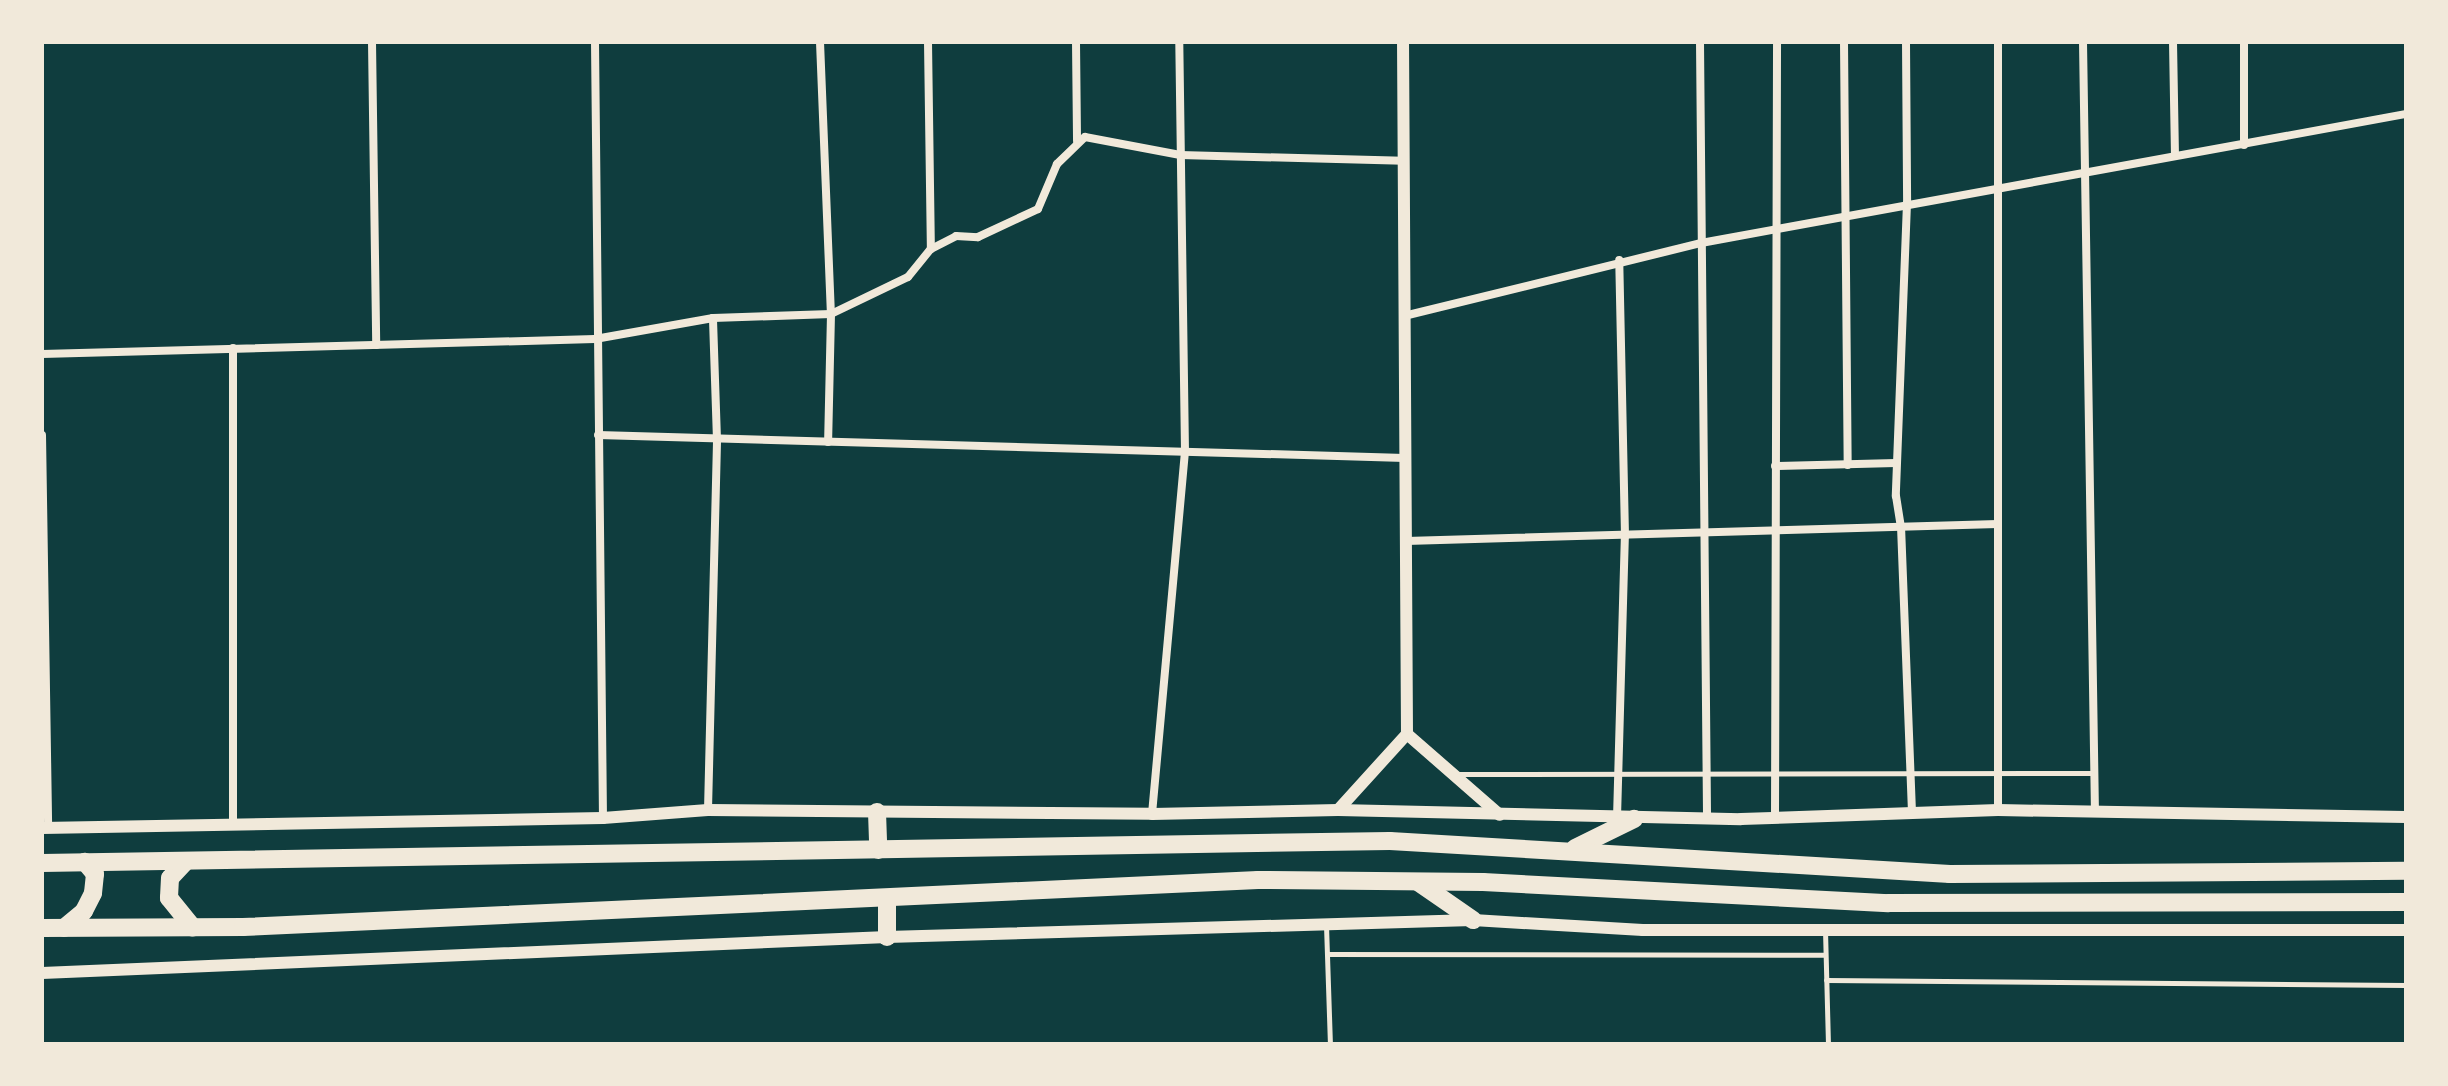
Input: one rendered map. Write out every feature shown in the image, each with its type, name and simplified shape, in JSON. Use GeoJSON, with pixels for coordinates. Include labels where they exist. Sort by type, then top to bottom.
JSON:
{"type":"FeatureCollection","features":[{"type":"Feature","properties":{"kind":"highway"},"geometry":{"type":"LineString","coordinates":[[877,812],[878,850]]}},
{"type":"Feature","properties":{"kind":"highway"},"geometry":{"type":"LineString","coordinates":[[1573,849],[1625,819]]}},
{"type":"Feature","properties":{"kind":"highway"},"geometry":{"type":"LineString","coordinates":[[42,863],[1390,841],[1573,849],[1950,874],[2406,871]]}},
{"type":"Feature","properties":{"kind":"highway"},"geometry":{"type":"LineString","coordinates":[[186,861],[170,878],[169,898],[193,928]]}},
{"type":"Feature","properties":{"kind":"highway"},"geometry":{"type":"LineString","coordinates":[[64,928],[84,911],[93,893],[95,874],[85,862]]}},
{"type":"Feature","properties":{"kind":"highway"},"geometry":{"type":"LineString","coordinates":[[42,928],[193,928],[887,901],[1258,880],[1418,882],[1888,903],[2406,902]]}},
{"type":"Feature","properties":{"kind":"highway"},"geometry":{"type":"LineString","coordinates":[[1418,882],[1473,920]]}},
{"type":"Feature","properties":{"kind":"highway"},"geometry":{"type":"LineString","coordinates":[[887,901],[887,937]]}},
{"type":"Feature","properties":{"kind":"street"},"geometry":{"type":"LineString","coordinates":[[372,42],[376,345]]}},
{"type":"Feature","properties":{"kind":"street"},"geometry":{"type":"LineString","coordinates":[[595,42],[595,339],[603,818]]}},
{"type":"Feature","properties":{"kind":"street"},"geometry":{"type":"LineString","coordinates":[[820,42],[831,314],[828,442]]}},
{"type":"Feature","properties":{"kind":"street"},"geometry":{"type":"LineString","coordinates":[[928,42],[931,249]]}},
{"type":"Feature","properties":{"kind":"street"},"geometry":{"type":"LineString","coordinates":[[1076,42],[1077,141]]}},
{"type":"Feature","properties":{"kind":"street"},"geometry":{"type":"LineString","coordinates":[[1152,814],[1185,452],[1179,42]]}},
{"type":"Feature","properties":{"kind":"street"},"geometry":{"type":"LineString","coordinates":[[1338,810],[1407,734],[1405,458],[1408,315],[1403,42]]}},
{"type":"Feature","properties":{"kind":"street"},"geometry":{"type":"LineString","coordinates":[[1700,42],[1707,819]]}},
{"type":"Feature","properties":{"kind":"street"},"geometry":{"type":"LineString","coordinates":[[1775,819],[1777,42]]}},
{"type":"Feature","properties":{"kind":"street"},"geometry":{"type":"LineString","coordinates":[[1844,42],[1848,465]]}},
{"type":"Feature","properties":{"kind":"street"},"geometry":{"type":"LineString","coordinates":[[1906,42],[1907,203],[1896,463],[1912,810]]}},
{"type":"Feature","properties":{"kind":"street"},"geometry":{"type":"LineString","coordinates":[[1998,42],[1998,810]]}},
{"type":"Feature","properties":{"kind":"street"},"geometry":{"type":"LineString","coordinates":[[2083,42],[2095,811]]}},
{"type":"Feature","properties":{"kind":"street"},"geometry":{"type":"LineString","coordinates":[[2173,42],[2175,154]]}},
{"type":"Feature","properties":{"kind":"street"},"geometry":{"type":"LineString","coordinates":[[2244,42],[2244,145]]}},
{"type":"Feature","properties":{"kind":"street"},"geometry":{"type":"LineString","coordinates":[[1408,315],[1619,260],[1701,243],[2084,170],[2244,145],[2406,114]]}},
{"type":"Feature","properties":{"kind":"street"},"geometry":{"type":"LineString","coordinates":[[42,354],[595,339],[713,318],[831,314],[908,277],[931,249],[956,236],[978,237],[1038,209],[1057,164],[1077,141],[1085,137],[1180,155],[1403,161]]}},
{"type":"Feature","properties":{"kind":"street"},"geometry":{"type":"LineString","coordinates":[[1619,260],[1625,536],[1618,773],[1625,819]]}},
{"type":"Feature","properties":{"kind":"street"},"geometry":{"type":"LineString","coordinates":[[708,810],[717,440],[713,318]]}},
{"type":"Feature","properties":{"kind":"street"},"geometry":{"type":"LineString","coordinates":[[233,348],[233,824]]}},
{"type":"Feature","properties":{"kind":"street"},"geometry":{"type":"LineString","coordinates":[[42,435],[45,828],[603,818],[708,810],[1152,814],[1338,810],[1625,819],[1775,819],[1857,817],[1912,810],[1998,810],[2406,817]]}},
{"type":"Feature","properties":{"kind":"street"},"geometry":{"type":"LineString","coordinates":[[598,435],[1405,458]]}},
{"type":"Feature","properties":{"kind":"street"},"geometry":{"type":"LineString","coordinates":[[1775,466],[1896,463]]}},
{"type":"Feature","properties":{"kind":"street"},"geometry":{"type":"LineString","coordinates":[[1406,541],[1998,524]]}},
{"type":"Feature","properties":{"kind":"street"},"geometry":{"type":"LineString","coordinates":[[1407,734],[1449,774],[1500,815]]}},
{"type":"Feature","properties":{"kind":"street"},"geometry":{"type":"LineString","coordinates":[[42,973],[887,937],[1473,920],[1643,930],[2406,930]]}},
{"type":"Feature","properties":{"kind":"lane"},"geometry":{"type":"LineString","coordinates":[[1449,774],[1707,770],[2094,773]]}},
{"type":"Feature","properties":{"kind":"lane"},"geometry":{"type":"LineString","coordinates":[[1326,924],[1330,1044]]}},
{"type":"Feature","properties":{"kind":"lane"},"geometry":{"type":"LineString","coordinates":[[1825,930],[1828,1044]]}},
{"type":"Feature","properties":{"kind":"lane"},"geometry":{"type":"LineString","coordinates":[[1327,954],[1825,955]]}},
{"type":"Feature","properties":{"kind":"lane"},"geometry":{"type":"LineString","coordinates":[[1826,980],[2406,985]]}}]}
